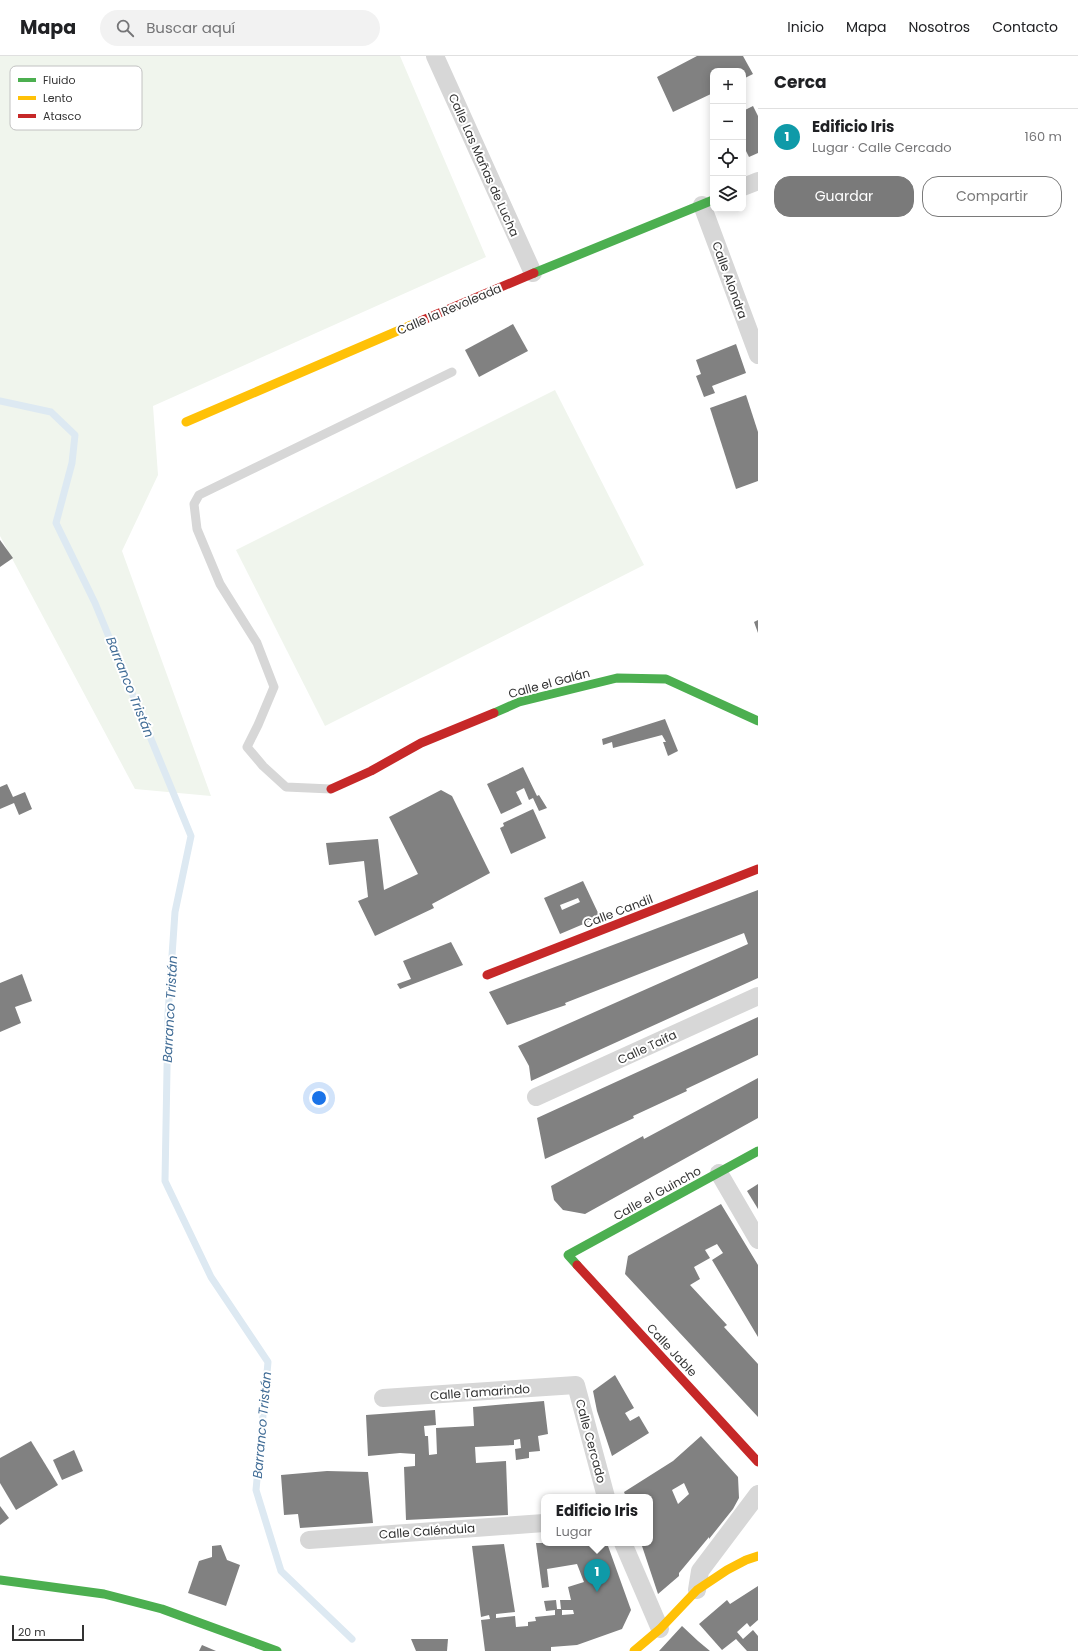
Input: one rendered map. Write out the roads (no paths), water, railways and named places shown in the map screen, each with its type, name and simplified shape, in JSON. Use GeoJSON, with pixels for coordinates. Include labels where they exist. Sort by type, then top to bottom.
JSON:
{"type":"FeatureCollection","features":[{"type":"Feature","properties":{"kind":"street","name":"Calle Las Mañas de Lucha"},"geometry":{"type":"LineString","coordinates":[[435,56],[532,274]]}},
{"type":"Feature","properties":{"kind":"street"},"geometry":{"type":"LineString","coordinates":[[746,186],[758,181]]}},
{"type":"Feature","properties":{"kind":"street","name":"Calle la Revoleada"},"geometry":{"type":"LineString","coordinates":[[186,422],[532,274],[708,202]]}},
{"type":"Feature","properties":{"kind":"street","name":"Calle Alondra"},"geometry":{"type":"LineString","coordinates":[[708,202],[758,356]]}},
{"type":"Feature","properties":{"kind":"street","name":"Calle el Galán"},"geometry":{"type":"LineString","coordinates":[[332,789],[371,771],[421,743],[519,702],[617,678],[666,679],[758,721]]}},
{"type":"Feature","properties":{"kind":"street","name":"Calle Candil"},"geometry":{"type":"LineString","coordinates":[[487,975],[758,869]]}},
{"type":"Feature","properties":{"kind":"street","name":"Calle Taifa"},"geometry":{"type":"LineString","coordinates":[[536,1097],[758,996]]}},
{"type":"Feature","properties":{"kind":"street","name":"Calle el Guincho"},"geometry":{"type":"LineString","coordinates":[[568,1255],[758,1151]]}},
{"type":"Feature","properties":{"kind":"street"},"geometry":{"type":"LineString","coordinates":[[720,1173],[758,1240]]}},
{"type":"Feature","properties":{"kind":"street","name":"Calle Jable"},"geometry":{"type":"LineString","coordinates":[[568,1255],[758,1462]]}},
{"type":"Feature","properties":{"kind":"street","name":"Calle Tamarindo"},"geometry":{"type":"LineString","coordinates":[[383,1398],[576,1385]]}},
{"type":"Feature","properties":{"kind":"street","name":"Calle Cercado"},"geometry":{"type":"LineString","coordinates":[[576,1385],[605,1494]]}},
{"type":"Feature","properties":{"kind":"street"},"geometry":{"type":"LineString","coordinates":[[697,1590],[700,1571],[758,1494]]}},
{"type":"Feature","properties":{"kind":"street","name":"Calle Caléndula"},"geometry":{"type":"LineString","coordinates":[[310,1540],[541,1523]]}},
{"type":"Feature","properties":{"kind":"street"},"geometry":{"type":"LineString","coordinates":[[624,1546],[660,1629]]}},
{"type":"Feature","properties":{"kind":"street"},"geometry":{"type":"LineString","coordinates":[[634,1651],[660,1629],[697,1590],[727,1570],[746,1560],[758,1556]]}},
{"type":"Feature","properties":{"kind":"street"},"geometry":{"type":"LineString","coordinates":[[0,1580],[96,1593],[162,1609],[277,1651]]}},
{"type":"Feature","properties":{"kind":"lane"},"geometry":{"type":"LineString","coordinates":[[332,789],[286,787],[263,766],[247,746],[258,725],[274,687],[257,643],[220,584],[197,529],[194,504],[199,495],[452,372]]}},
{"type":"Feature","properties":{"kind":"waterway","name":"Barranco Tristán"},"geometry":{"type":"LineString","coordinates":[[0,401],[51,412],[75,435],[72,463],[56,523],[95,603],[191,836],[175,912],[168,1014],[165,1181],[211,1277],[268,1362],[256,1490],[281,1571],[352,1639]]}},
{"type":"Feature","properties":{"kind":"place","name":"Edificio Iris"},"geometry":{"type":"Point","coordinates":[597,1592]}}]}
